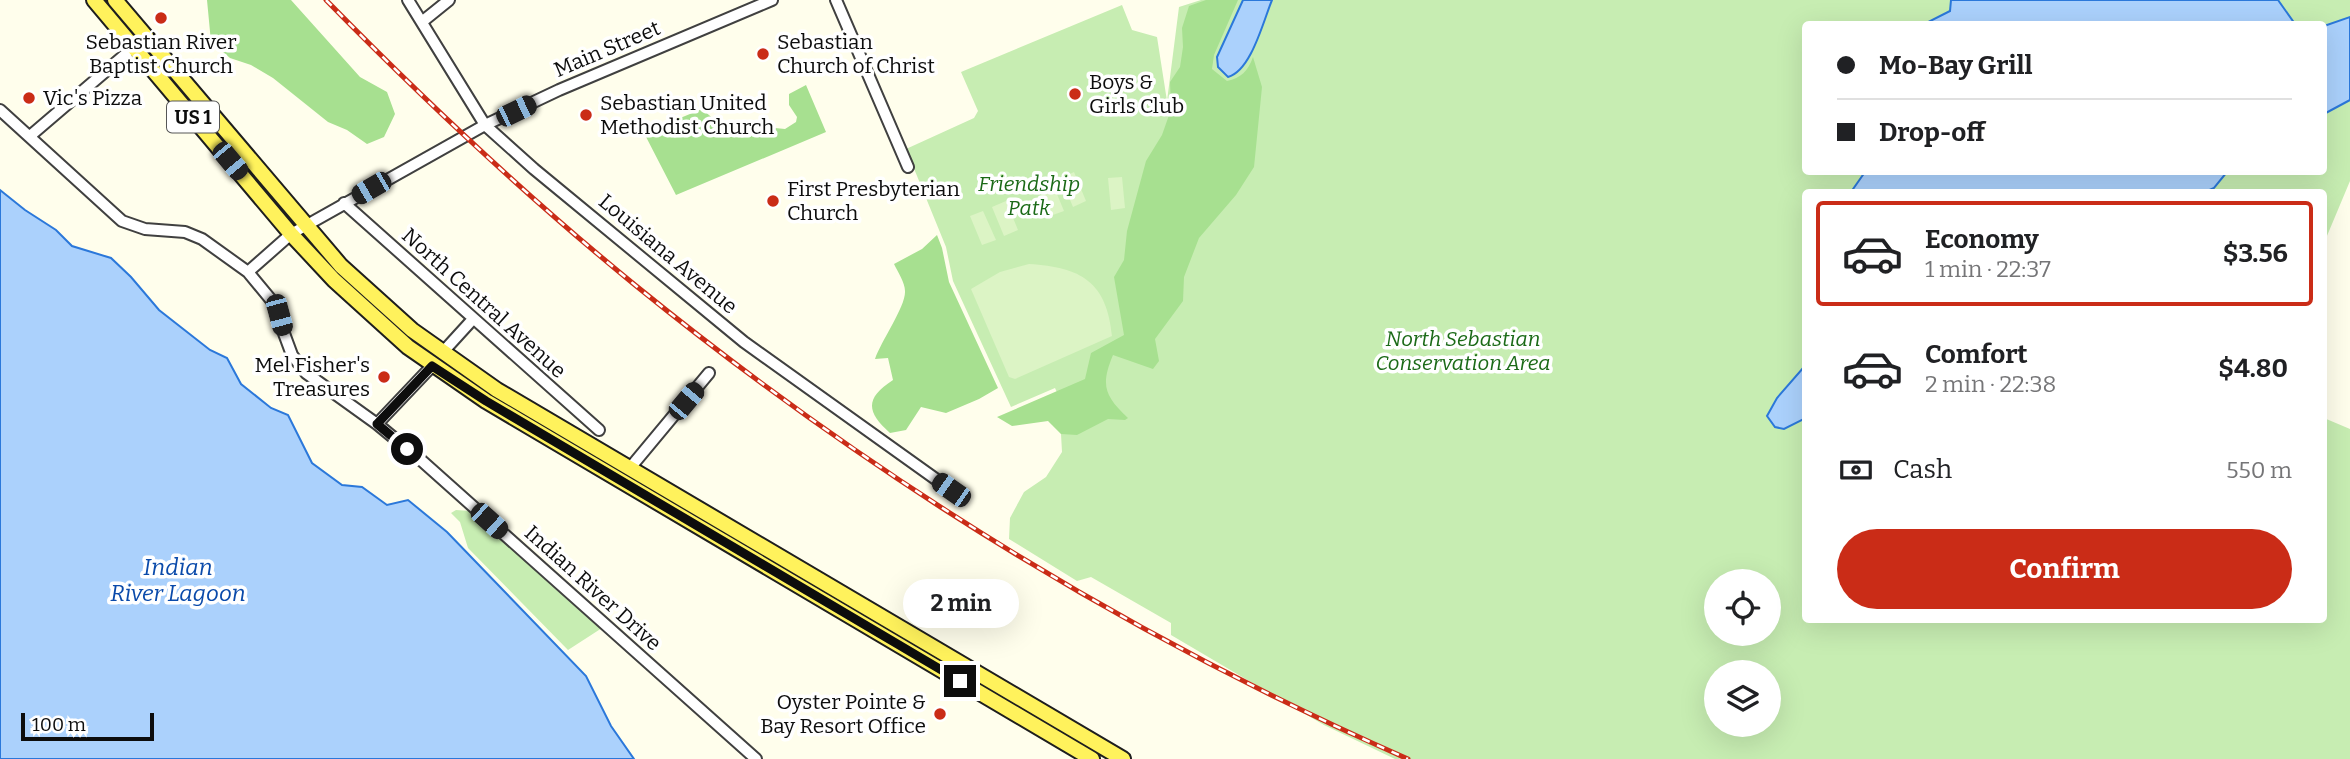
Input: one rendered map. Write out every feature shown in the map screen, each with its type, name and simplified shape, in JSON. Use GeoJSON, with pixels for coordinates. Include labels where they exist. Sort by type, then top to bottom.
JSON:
{"type":"FeatureCollection","features":[{"type":"Feature","properties":{"kind":"main road"},"geometry":{"type":"LineString","coordinates":[[96,2],[113,11],[120,6]]}},
{"type":"Feature","properties":{"kind":"main road","name":"US 1"},"geometry":{"type":"LineString","coordinates":[[96,2],[291,234],[358,303],[432,366],[627,485],[1092,759]]}},
{"type":"Feature","properties":{"kind":"main road","name":"US 1"},"geometry":{"type":"LineString","coordinates":[[120,6],[306,226],[363,286],[442,354],[497,390],[1123,759]]}},
{"type":"Feature","properties":{"kind":"main road"},"geometry":{"type":"LineString","coordinates":[[134,47],[145,48],[163,57]]}},
{"type":"Feature","properties":{"kind":"main road"},"geometry":{"type":"LineString","coordinates":[[596,466],[611,469],[630,468]]}},
{"type":"Feature","properties":{"kind":"main road"},"geometry":{"type":"LineString","coordinates":[[627,485],[638,481],[658,485]]}},
{"type":"Feature","properties":{"kind":"street","name":"Louisiana Avenue"},"geometry":{"type":"LineString","coordinates":[[408,0],[485,125],[534,169],[744,342],[951,490]]}},
{"type":"Feature","properties":{"kind":"street"},"geometry":{"type":"LineString","coordinates":[[423,21],[449,0]]}},
{"type":"Feature","properties":{"kind":"street","name":"Main Street"},"geometry":{"type":"LineString","coordinates":[[248,272],[291,234],[485,125],[559,90],[772,0]]}},
{"type":"Feature","properties":{"kind":"street"},"geometry":{"type":"LineString","coordinates":[[836,0],[908,167]]}},
{"type":"Feature","properties":{"kind":"street"},"geometry":{"type":"LineString","coordinates":[[30,136],[134,47]]}},
{"type":"Feature","properties":{"kind":"street","name":"Indian River Drive"},"geometry":{"type":"LineString","coordinates":[[0,110],[122,221],[145,229],[188,234],[202,239],[248,272],[272,301],[292,355],[306,373],[377,424],[465,499],[756,759]]}},
{"type":"Feature","properties":{"kind":"street","name":"North Central Avenue"},"geometry":{"type":"LineString","coordinates":[[345,203],[599,430]]}},
{"type":"Feature","properties":{"kind":"street"},"geometry":{"type":"LineString","coordinates":[[442,354],[473,319]]}},
{"type":"Feature","properties":{"kind":"street"},"geometry":{"type":"LineString","coordinates":[[377,424],[432,366]]}},
{"type":"Feature","properties":{"kind":"street"},"geometry":{"type":"LineString","coordinates":[[630,468],[709,373]]}},
{"type":"Feature","properties":{"kind":"green space"},"geometry":{"type":"Polygon","coordinates":[[[207,0],[291,0],[360,77],[387,92],[395,114],[384,137],[367,144],[347,130],[328,122],[273,78],[251,65],[230,58],[211,42],[207,0]]]}},
{"type":"Feature","properties":{"kind":"green space","name":"North Sebastian Conservation Area"},"geometry":{"type":"Polygon","coordinates":[[[1201,0],[2350,0],[2350,181],[2327,236],[2327,189],[1802,189],[1802,623],[2327,623],[2327,419],[2350,429],[2350,759],[1395,759],[1324,725],[1171,635],[1171,623],[1091,577],[1077,581],[1009,539],[1010,518],[1024,492],[1046,477],[1062,452],[1061,434],[1075,432],[1055,388],[1011,407],[953,281],[946,247],[906,149],[974,118],[978,111],[961,72],[1122,5],[1132,30],[1157,37],[1167,101],[1179,7],[1201,0]]]}},
{"type":"Feature","properties":{"kind":"green space"},"geometry":{"type":"Polygon","coordinates":[[[1206,0],[1238,0],[1214,55],[1212,69],[1227,81],[1232,80],[1243,73],[1253,57],[1262,87],[1254,167],[1236,195],[1199,238],[1184,277],[1183,301],[1155,339],[1159,361],[1153,369],[1113,355],[1107,375],[1107,390],[1114,403],[1128,418],[1108,419],[1077,435],[1061,434],[1048,421],[1012,426],[997,417],[1085,379],[1091,353],[1124,335],[1114,277],[1124,260],[1127,231],[1146,161],[1162,135],[1168,118],[1171,106],[1170,82],[1180,67],[1182,28],[1189,6],[1206,0]]]}},
{"type":"Feature","properties":{"kind":"green space"},"geometry":{"type":"Polygon","coordinates":[[[806,85],[826,132],[676,195],[644,133],[702,109],[724,128],[750,125],[765,135],[775,128],[785,129],[796,122],[797,117],[789,105],[789,94],[806,85]]]}},
{"type":"Feature","properties":{"kind":"green space"},"geometry":{"type":"Polygon","coordinates":[[[1074,172],[1086,201],[1073,207],[1061,178],[1074,172]]]}},
{"type":"Feature","properties":{"kind":"green space"},"geometry":{"type":"Polygon","coordinates":[[[1122,177],[1125,208],[1111,210],[1108,178],[1122,177]]]}},
{"type":"Feature","properties":{"kind":"green space"},"geometry":{"type":"Polygon","coordinates":[[[1052,182],[1064,211],[1050,216],[1038,187],[1052,182]]]}},
{"type":"Feature","properties":{"kind":"green space"},"geometry":{"type":"Polygon","coordinates":[[[1006,201],[1018,230],[1004,236],[992,207],[1006,201]]]}},
{"type":"Feature","properties":{"kind":"green space"},"geometry":{"type":"Polygon","coordinates":[[[983,211],[996,240],[982,245],[970,216],[983,211]]]}},
{"type":"Feature","properties":{"kind":"green space"},"geometry":{"type":"Polygon","coordinates":[[[937,235],[949,282],[998,388],[946,413],[921,407],[906,430],[890,433],[876,418],[872,405],[877,393],[893,380],[888,358],[875,359],[904,297],[904,285],[894,264],[922,249],[937,235]]]}},
{"type":"Feature","properties":{"kind":"green space"},"geometry":{"type":"Polygon","coordinates":[[[1029,264],[1063,269],[1088,281],[1104,302],[1112,336],[1015,379],[1009,377],[971,289],[1000,272],[1029,264]]]}},
{"type":"Feature","properties":{"kind":"green space"},"geometry":{"type":"Polygon","coordinates":[[[456,510],[470,511],[602,628],[568,650],[468,548],[460,522],[451,513],[456,510]]]}},
{"type":"Feature","properties":{"kind":"water"},"geometry":{"type":"Polygon","coordinates":[[[1243,0],[1272,0],[1250,56],[1236,73],[1228,77],[1218,67],[1217,57],[1243,0]]]}},
{"type":"Feature","properties":{"kind":"water"},"geometry":{"type":"Polygon","coordinates":[[[1951,0],[2278,0],[2293,21],[1930,21],[1950,11],[1951,0]]]}},
{"type":"Feature","properties":{"kind":"water"},"geometry":{"type":"Polygon","coordinates":[[[2350,17],[2350,100],[2327,112],[2327,25],[2350,17]]]}},
{"type":"Feature","properties":{"kind":"water"},"geometry":{"type":"Polygon","coordinates":[[[1863,175],[2225,175],[2212,189],[1853,189],[1863,175]]]}},
{"type":"Feature","properties":{"kind":"water","name":"Indian River Lagoon"},"geometry":{"type":"Polygon","coordinates":[[[0,190],[56,230],[72,246],[111,258],[159,310],[210,350],[227,358],[241,384],[271,408],[288,415],[312,463],[342,485],[362,487],[387,505],[408,500],[447,532],[586,676],[611,726],[634,759],[0,759],[0,190]]]}},
{"type":"Feature","properties":{"kind":"water"},"geometry":{"type":"Polygon","coordinates":[[[1802,369],[1802,420],[1784,429],[1775,427],[1767,416],[1777,398],[1802,369]]]}},
{"type":"Feature","properties":{"kind":"railway"},"geometry":{"type":"LineString","coordinates":[[326,0],[438,111],[555,217],[724,355],[816,422],[910,487],[1104,606],[1203,660],[1408,759]]}},
{"type":"Feature","properties":{"kind":"place","name":"Sebastian River Baptist Church"},"geometry":{"type":"Point","coordinates":[161,18]}},
{"type":"Feature","properties":{"kind":"place","name":"Sebastian Church of Christ"},"geometry":{"type":"Point","coordinates":[763,54]}},
{"type":"Feature","properties":{"kind":"place","name":"Boys & Girls Club"},"geometry":{"type":"Point","coordinates":[1075,94]}},
{"type":"Feature","properties":{"kind":"place","name":"Vic's Pizza"},"geometry":{"type":"Point","coordinates":[29,98]}},
{"type":"Feature","properties":{"kind":"place","name":"Sebastian United Methodist Church"},"geometry":{"type":"Point","coordinates":[586,115]}},
{"type":"Feature","properties":{"kind":"place","name":"First Presbyterian Church"},"geometry":{"type":"Point","coordinates":[773,201]}},
{"type":"Feature","properties":{"kind":"place","name":"Mel Fisher's Treasures"},"geometry":{"type":"Point","coordinates":[384,377]}},
{"type":"Feature","properties":{"kind":"place","name":"Oyster Pointe & Bay Resort Office"},"geometry":{"type":"Point","coordinates":[940,714]}},
{"type":"Feature","properties":{"kind":"route"},"geometry":{"type":"LineString","coordinates":[[407,449],[377,424],[432,366],[486,401],[960,681]]}},
{"type":"Feature","properties":{"kind":"park label","name":"Friendship Patk"},"geometry":{"type":"Point","coordinates":[1029,196]}}]}
